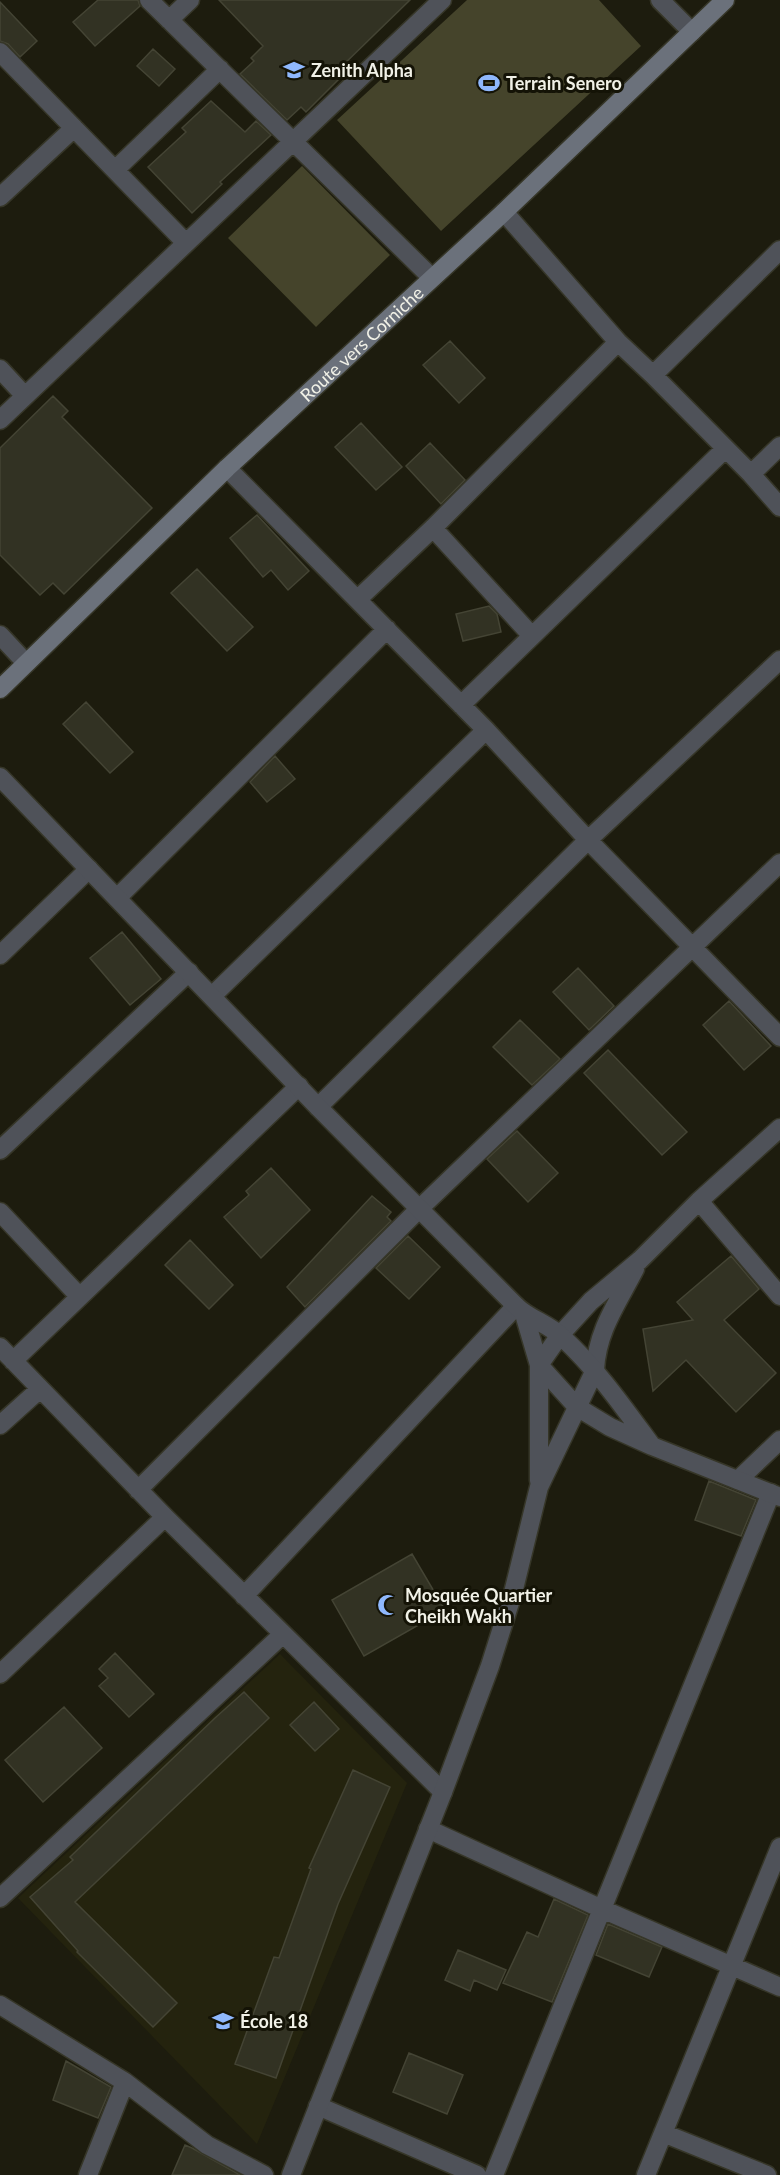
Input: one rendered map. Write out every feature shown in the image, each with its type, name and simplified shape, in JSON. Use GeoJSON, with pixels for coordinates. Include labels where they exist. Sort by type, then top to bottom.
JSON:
{"type":"FeatureCollection","features":[{"type":"Feature","properties":{"kind":"main road","name":"Route vers Corniche"},"geometry":{"type":"LineString","coordinates":[[0,689],[227,468],[504,212],[725,0]]}},
{"type":"Feature","properties":{"kind":"street"},"geometry":{"type":"LineString","coordinates":[[149,0],[432,279]]}},
{"type":"Feature","properties":{"kind":"street"},"geometry":{"type":"LineString","coordinates":[[169,20],[190,0]]}},
{"type":"Feature","properties":{"kind":"street"},"geometry":{"type":"LineString","coordinates":[[0,420],[442,0]]}},
{"type":"Feature","properties":{"kind":"street"},"geometry":{"type":"LineString","coordinates":[[660,0],[692,32]]}},
{"type":"Feature","properties":{"kind":"street"},"geometry":{"type":"LineString","coordinates":[[0,52],[186,243]]}},
{"type":"Feature","properties":{"kind":"street"},"geometry":{"type":"LineString","coordinates":[[115,170],[220,69]]}},
{"type":"Feature","properties":{"kind":"street"},"geometry":{"type":"LineString","coordinates":[[0,197],[74,128]]}},
{"type":"Feature","properties":{"kind":"street"},"geometry":{"type":"LineString","coordinates":[[504,212],[618,342],[751,474],[780,507]]}},
{"type":"Feature","properties":{"kind":"street"},"geometry":{"type":"LineString","coordinates":[[653,375],[780,250]]}},
{"type":"Feature","properties":{"kind":"street"},"geometry":{"type":"LineString","coordinates":[[358,599],[433,528],[618,342]]}},
{"type":"Feature","properties":{"kind":"street"},"geometry":{"type":"LineString","coordinates":[[0,369],[25,396]]}},
{"type":"Feature","properties":{"kind":"street"},"geometry":{"type":"LineString","coordinates":[[751,474],[780,446]]}},
{"type":"Feature","properties":{"kind":"street"},"geometry":{"type":"LineString","coordinates":[[461,705],[725,449]]}},
{"type":"Feature","properties":{"kind":"street"},"geometry":{"type":"LineString","coordinates":[[227,468],[486,730],[588,840],[780,1037]]}},
{"type":"Feature","properties":{"kind":"street"},"geometry":{"type":"LineString","coordinates":[[433,528],[532,636]]}},
{"type":"Feature","properties":{"kind":"street"},"geometry":{"type":"LineString","coordinates":[[117,898],[387,629]]}},
{"type":"Feature","properties":{"kind":"street"},"geometry":{"type":"LineString","coordinates":[[0,635],[26,663]]}},
{"type":"Feature","properties":{"kind":"street"},"geometry":{"type":"LineString","coordinates":[[318,1107],[588,840],[780,660]]}},
{"type":"Feature","properties":{"kind":"street"},"geometry":{"type":"LineString","coordinates":[[212,996],[486,730]]}},
{"type":"Feature","properties":{"kind":"street"},"geometry":{"type":"LineString","coordinates":[[0,777],[318,1107],[520,1310],[560,1335],[595,1370],[652,1446]]}},
{"type":"Feature","properties":{"kind":"street"},"geometry":{"type":"LineString","coordinates":[[138,1490],[419,1209],[780,862]]}},
{"type":"Feature","properties":{"kind":"street"},"geometry":{"type":"LineString","coordinates":[[0,954],[89,869]]}},
{"type":"Feature","properties":{"kind":"street"},"geometry":{"type":"LineString","coordinates":[[0,1150],[189,972]]}},
{"type":"Feature","properties":{"kind":"street"},"geometry":{"type":"LineString","coordinates":[[13,1361],[299,1086]]}},
{"type":"Feature","properties":{"kind":"street"},"geometry":{"type":"LineString","coordinates":[[539,1365],[560,1335],[591,1302],[640,1260],[699,1201],[780,1128]]}},
{"type":"Feature","properties":{"kind":"street"},"geometry":{"type":"LineString","coordinates":[[699,1201],[780,1296]]}},
{"type":"Feature","properties":{"kind":"street"},"geometry":{"type":"LineString","coordinates":[[0,1212],[79,1296]]}},
{"type":"Feature","properties":{"kind":"street"},"geometry":{"type":"LineString","coordinates":[[291,2175],[443,1792],[504,1626],[539,1487],[595,1370],[596,1349],[602,1332],[640,1260]]}},
{"type":"Feature","properties":{"kind":"street"},"geometry":{"type":"LineString","coordinates":[[520,1310],[539,1365],[539,1487]]}},
{"type":"Feature","properties":{"kind":"street"},"geometry":{"type":"LineString","coordinates":[[244,1596],[520,1310]]}},
{"type":"Feature","properties":{"kind":"street"},"geometry":{"type":"LineString","coordinates":[[0,1347],[282,1635],[443,1792]]}},
{"type":"Feature","properties":{"kind":"street"},"geometry":{"type":"LineString","coordinates":[[494,2175],[602,1909],[776,1495],[610,1427],[577,1407],[539,1365]]}},
{"type":"Feature","properties":{"kind":"street"},"geometry":{"type":"LineString","coordinates":[[0,1425],[40,1389]]}},
{"type":"Feature","properties":{"kind":"street"},"geometry":{"type":"LineString","coordinates":[[738,1480],[780,1440]]}},
{"type":"Feature","properties":{"kind":"street"},"geometry":{"type":"LineString","coordinates":[[0,1674],[165,1517]]}},
{"type":"Feature","properties":{"kind":"street"},"geometry":{"type":"LineString","coordinates":[[0,1899],[282,1635]]}},
{"type":"Feature","properties":{"kind":"street"},"geometry":{"type":"LineString","coordinates":[[428,1829],[780,1987]]}},
{"type":"Feature","properties":{"kind":"street"},"geometry":{"type":"LineString","coordinates":[[646,2175],[780,1848]]}},
{"type":"Feature","properties":{"kind":"street"},"geometry":{"type":"LineString","coordinates":[[0,2005],[125,2082],[207,2145],[264,2175]]}},
{"type":"Feature","properties":{"kind":"street"},"geometry":{"type":"LineString","coordinates":[[88,2175],[125,2082]]}},
{"type":"Feature","properties":{"kind":"street"},"geometry":{"type":"LineString","coordinates":[[318,2106],[477,2175]]}},
{"type":"Feature","properties":{"kind":"street"},"geometry":{"type":"LineString","coordinates":[[663,2133],[767,2175]]}},
{"type":"Feature","properties":{"kind":"shaded area","name":"Terrain Senero"},"geometry":{"type":"Polygon","coordinates":[[[467,0],[599,0],[641,46],[441,231],[337,120],[467,0]]]}},
{"type":"Feature","properties":{"kind":"shaded area"},"geometry":{"type":"Polygon","coordinates":[[[302,166],[390,255],[316,327],[228,238],[302,166]]]}},
{"type":"Feature","properties":{"kind":"shaded area","name":"École 18"},"geometry":{"type":"Polygon","coordinates":[[[280,1654],[407,1783],[257,2144],[18,1898],[280,1654]]]}},
{"type":"Feature","properties":{"kind":"building"},"geometry":{"type":"Polygon","coordinates":[[[98,0],[138,0],[140,6],[95,46],[73,22],[98,0]]]}},
{"type":"Feature","properties":{"kind":"building"},"geometry":{"type":"Polygon","coordinates":[[[219,0],[410,0],[338,70],[343,75],[306,112],[301,107],[287,120],[240,74],[254,61],[251,58],[263,46],[219,0]]]}},
{"type":"Feature","properties":{"kind":"building"},"geometry":{"type":"Polygon","coordinates":[[[0,2],[37,41],[20,57],[8,44],[0,41],[0,2]]]}},
{"type":"Feature","properties":{"kind":"building"},"geometry":{"type":"Polygon","coordinates":[[[153,49],[175,69],[159,86],[137,66],[153,49]]]}},
{"type":"Feature","properties":{"kind":"building"},"geometry":{"type":"Polygon","coordinates":[[[211,101],[245,132],[256,121],[271,135],[220,182],[222,184],[192,213],[148,167],[186,132],[182,128],[211,101]]]}},
{"type":"Feature","properties":{"kind":"building"},"geometry":{"type":"Polygon","coordinates":[[[450,341],[485,378],[459,403],[423,365],[450,341]]]}},
{"type":"Feature","properties":{"kind":"building"},"geometry":{"type":"Polygon","coordinates":[[[53,396],[68,411],[62,417],[152,508],[64,594],[53,583],[40,595],[0,555],[0,448],[53,396]]]}},
{"type":"Feature","properties":{"kind":"building"},"geometry":{"type":"Polygon","coordinates":[[[361,423],[402,467],[376,490],[335,447],[361,423]]]}},
{"type":"Feature","properties":{"kind":"building"},"geometry":{"type":"Polygon","coordinates":[[[430,443],[465,480],[441,504],[406,466],[430,443]]]}},
{"type":"Feature","properties":{"kind":"building"},"geometry":{"type":"Polygon","coordinates":[[[257,515],[309,571],[288,590],[271,570],[263,577],[230,538],[257,515]]]}},
{"type":"Feature","properties":{"kind":"building"},"geometry":{"type":"Polygon","coordinates":[[[197,569],[253,627],[227,651],[171,593],[197,569]]]}},
{"type":"Feature","properties":{"kind":"building"},"geometry":{"type":"Polygon","coordinates":[[[489,606],[497,614],[501,632],[463,641],[456,614],[489,606]]]}},
{"type":"Feature","properties":{"kind":"building"},"geometry":{"type":"Polygon","coordinates":[[[86,702],[133,752],[110,773],[63,724],[86,702]]]}},
{"type":"Feature","properties":{"kind":"building"},"geometry":{"type":"Polygon","coordinates":[[[275,756],[295,779],[267,802],[250,782],[275,756]]]}},
{"type":"Feature","properties":{"kind":"building"},"geometry":{"type":"Polygon","coordinates":[[[122,932],[161,979],[130,1005],[90,958],[122,932]]]}},
{"type":"Feature","properties":{"kind":"building"},"geometry":{"type":"Polygon","coordinates":[[[578,968],[614,1006],[589,1030],[553,992],[578,968]]]}},
{"type":"Feature","properties":{"kind":"building"},"geometry":{"type":"Polygon","coordinates":[[[729,1001],[771,1046],[744,1070],[703,1025],[729,1001]]]}},
{"type":"Feature","properties":{"kind":"building"},"geometry":{"type":"Polygon","coordinates":[[[520,1020],[560,1059],[532,1085],[493,1047],[520,1020]]]}},
{"type":"Feature","properties":{"kind":"building"},"geometry":{"type":"Polygon","coordinates":[[[608,1050],[687,1132],[662,1155],[584,1073],[608,1050]]]}},
{"type":"Feature","properties":{"kind":"building"},"geometry":{"type":"Polygon","coordinates":[[[517,1131],[558,1173],[528,1202],[487,1159],[517,1131]]]}},
{"type":"Feature","properties":{"kind":"building"},"geometry":{"type":"Polygon","coordinates":[[[271,1168],[310,1210],[261,1258],[224,1217],[249,1195],[246,1191],[271,1168]]]}},
{"type":"Feature","properties":{"kind":"building"},"geometry":{"type":"Polygon","coordinates":[[[372,1196],[391,1212],[387,1217],[391,1221],[305,1307],[287,1287],[372,1196]]]}},
{"type":"Feature","properties":{"kind":"building"},"geometry":{"type":"Polygon","coordinates":[[[408,1236],[440,1267],[409,1299],[376,1268],[408,1236]]]}},
{"type":"Feature","properties":{"kind":"building"},"geometry":{"type":"Polygon","coordinates":[[[190,1240],[233,1285],[209,1309],[165,1265],[190,1240]]]}},
{"type":"Feature","properties":{"kind":"building"},"geometry":{"type":"Polygon","coordinates":[[[731,1256],[759,1289],[724,1320],[776,1373],[736,1412],[686,1360],[653,1391],[643,1329],[693,1320],[677,1302],[731,1256]]]}},
{"type":"Feature","properties":{"kind":"building"},"geometry":{"type":"Polygon","coordinates":[[[709,1481],[756,1500],[741,1536],[695,1520],[709,1481]]]}},
{"type":"Feature","properties":{"kind":"building","name":"Mosquée Quartier Cheikh Wakh"},"geometry":{"type":"Polygon","coordinates":[[[412,1554],[445,1610],[364,1656],[332,1600],[412,1554]]]}},
{"type":"Feature","properties":{"kind":"building"},"geometry":{"type":"Polygon","coordinates":[[[115,1653],[154,1694],[129,1717],[99,1686],[108,1678],[99,1669],[115,1653]]]}},
{"type":"Feature","properties":{"kind":"building"},"geometry":{"type":"Polygon","coordinates":[[[244,1692],[269,1718],[75,1902],[177,2003],[153,2027],[77,1952],[30,1897],[73,1860],[70,1857],[244,1692]]]}},
{"type":"Feature","properties":{"kind":"building"},"geometry":{"type":"Polygon","coordinates":[[[314,1702],[339,1729],[315,1751],[290,1725],[314,1702]]]}},
{"type":"Feature","properties":{"kind":"building"},"geometry":{"type":"Polygon","coordinates":[[[64,1707],[102,1748],[43,1802],[5,1760],[64,1707]]]}},
{"type":"Feature","properties":{"kind":"building"},"geometry":{"type":"Polygon","coordinates":[[[353,1770],[390,1787],[338,1904],[276,2078],[235,2064],[274,1957],[279,1958],[311,1869],[309,1868],[353,1770]]]}},
{"type":"Feature","properties":{"kind":"building"},"geometry":{"type":"Polygon","coordinates":[[[554,1899],[588,1915],[552,2002],[503,1983],[527,1932],[538,1937],[554,1899]]]}},
{"type":"Feature","properties":{"kind":"building"},"geometry":{"type":"Polygon","coordinates":[[[608,1924],[662,1947],[649,1977],[596,1955],[608,1924]]]}},
{"type":"Feature","properties":{"kind":"building"},"geometry":{"type":"Polygon","coordinates":[[[458,1950],[506,1970],[497,1990],[474,1980],[470,1991],[445,1980],[458,1950]]]}},
{"type":"Feature","properties":{"kind":"building"},"geometry":{"type":"Polygon","coordinates":[[[409,2053],[463,2075],[447,2114],[393,2092],[409,2053]]]}},
{"type":"Feature","properties":{"kind":"building"},"geometry":{"type":"Polygon","coordinates":[[[66,2061],[111,2087],[98,2118],[53,2100],[66,2061]]]}},
{"type":"Feature","properties":{"kind":"building"},"geometry":{"type":"Polygon","coordinates":[[[185,2145],[192,2148],[240,2175],[172,2175],[185,2145]]]}},
{"type":"Feature","properties":{"kind":"place","name":"Zenith Alpha"},"geometry":{"type":"Point","coordinates":[294,70]}},
{"type":"Feature","properties":{"kind":"place","name":"Terrain Senero"},"geometry":{"type":"Point","coordinates":[489,83]}},
{"type":"Feature","properties":{"kind":"place","name":"Mosquée Quartier Cheikh Wakh"},"geometry":{"type":"Point","coordinates":[388,1605]}},
{"type":"Feature","properties":{"kind":"place","name":"École 18"},"geometry":{"type":"Point","coordinates":[223,2021]}}]}
